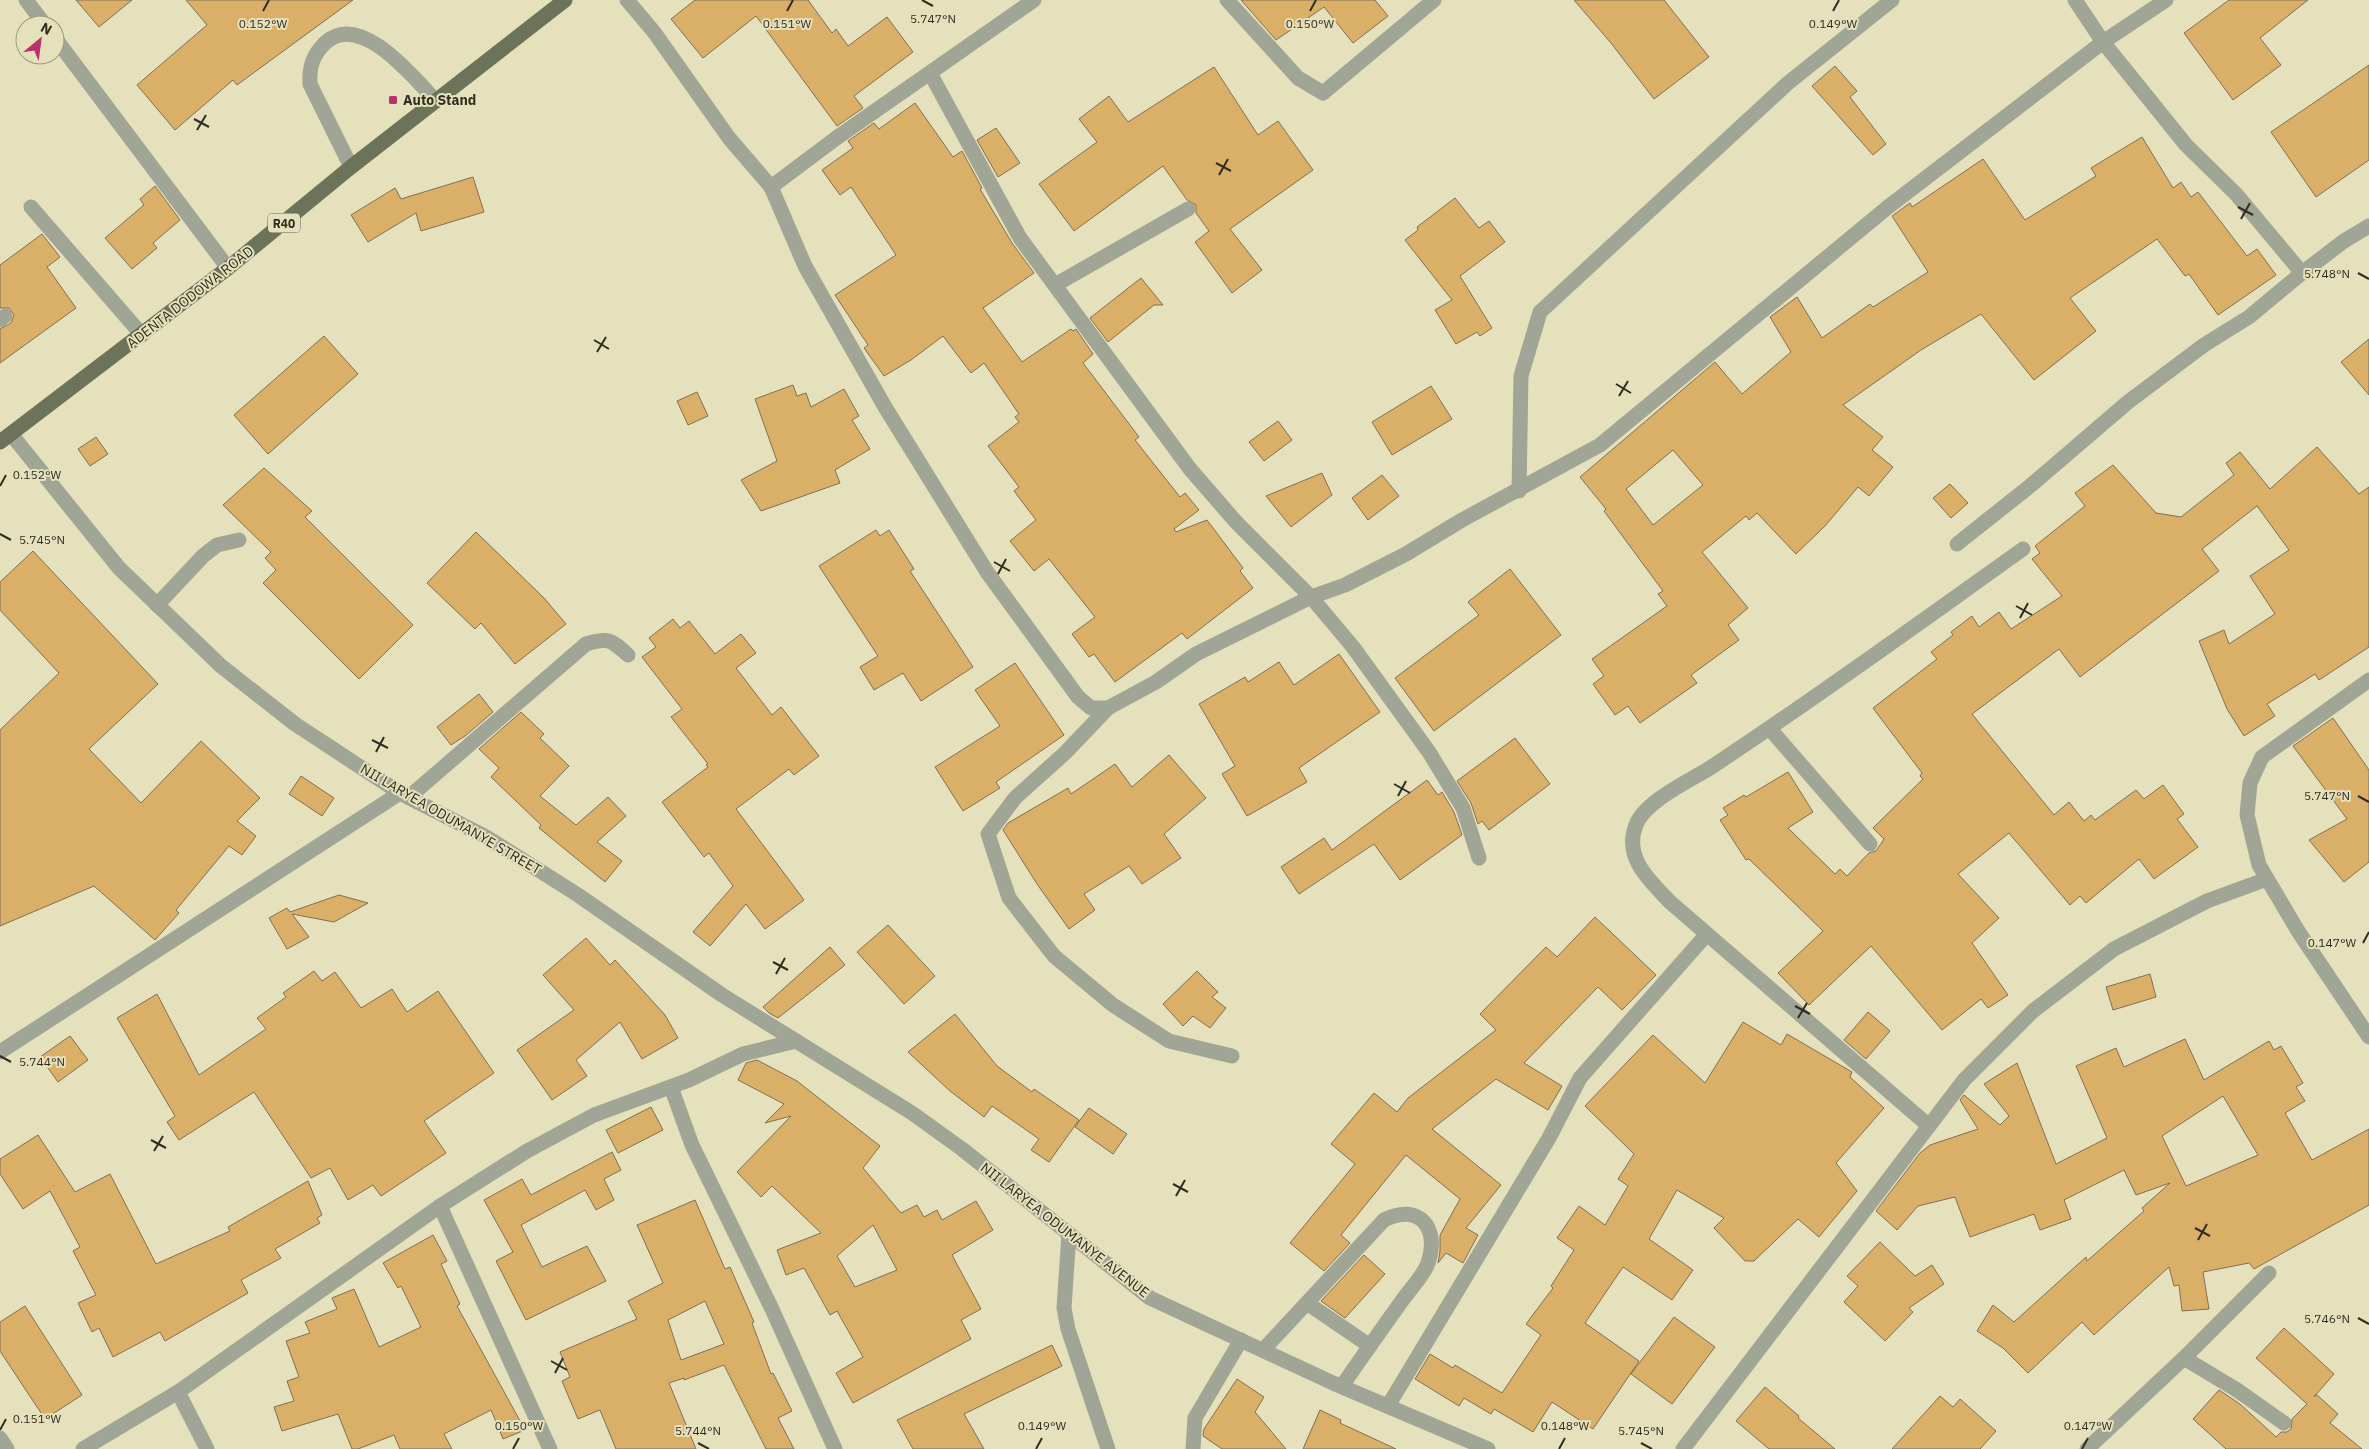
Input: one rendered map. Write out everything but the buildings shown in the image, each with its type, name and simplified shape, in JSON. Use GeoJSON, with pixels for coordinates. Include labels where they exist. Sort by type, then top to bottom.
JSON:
{"type":"FeatureCollection","features":[{"type":"Feature","properties":{"kind":"main road","name":"ADENTA DODOWA ROAD"},"geometry":{"type":"LineString","coordinates":[[5,438],[228,268],[352,167],[565,0]]}},
{"type":"Feature","properties":{"kind":"street"},"geometry":{"type":"LineString","coordinates":[[26,0],[37,15]]}},
{"type":"Feature","properties":{"kind":"street"},"geometry":{"type":"LineString","coordinates":[[627,0],[654,32],[729,138],[771,187],[804,266],[890,416],[987,572],[1078,697],[1091,708],[1108,708]]}},
{"type":"Feature","properties":{"kind":"street"},"geometry":{"type":"LineString","coordinates":[[771,187],[1034,0]]}},
{"type":"Feature","properties":{"kind":"street"},"geometry":{"type":"LineString","coordinates":[[1227,0],[1298,78],[1323,93],[1434,0]]}},
{"type":"Feature","properties":{"kind":"street"},"geometry":{"type":"LineString","coordinates":[[1519,491],[1521,376],[1540,312],[1788,83],[1892,0]]}},
{"type":"Feature","properties":{"kind":"street"},"geometry":{"type":"LineString","coordinates":[[2075,0],[2103,42],[2186,145],[2236,194],[2302,272]]}},
{"type":"Feature","properties":{"kind":"street"},"geometry":{"type":"LineString","coordinates":[[1232,1056],[1169,1041],[1113,1005],[1054,956],[1009,898],[988,834],[1015,798],[1065,753],[1108,708],[1156,682],[1196,654],[1312,597],[1406,554],[1462,520],[1519,491],[1600,445],[1888,207],[2103,42],[2166,0]]}},
{"type":"Feature","properties":{"kind":"street"},"geometry":{"type":"LineString","coordinates":[[352,167],[310,84],[310,69],[313,59],[329,39],[340,33],[354,34],[368,40],[392,55],[436,101]]}},
{"type":"Feature","properties":{"kind":"street"},"geometry":{"type":"LineString","coordinates":[[65,51],[228,268]]}},
{"type":"Feature","properties":{"kind":"street"},"geometry":{"type":"LineString","coordinates":[[930,73],[1020,238],[1190,469],[1236,522],[1312,597],[1353,647],[1429,752],[1463,808],[1479,858]]}},
{"type":"Feature","properties":{"kind":"street"},"geometry":{"type":"LineString","coordinates":[[31,207],[142,335]]}},
{"type":"Feature","properties":{"kind":"street"},"geometry":{"type":"LineString","coordinates":[[1055,285],[1188,209]]}},
{"type":"Feature","properties":{"kind":"street"},"geometry":{"type":"LineString","coordinates":[[1957,544],[2030,486],[2128,402],[2204,345],[2249,317],[2302,272],[2344,241],[2369,226]]}},
{"type":"Feature","properties":{"kind":"street","name":"NII LARYEA ODUMANYE STREET"},"geometry":{"type":"LineString","coordinates":[[5,438],[119,568],[221,666],[287,718],[405,795],[488,838],[578,895],[722,995],[796,1041]]}},
{"type":"Feature","properties":{"kind":"street"},"geometry":{"type":"LineString","coordinates":[[157,605],[203,556],[217,546],[239,540]]}},
{"type":"Feature","properties":{"kind":"street"},"geometry":{"type":"LineString","coordinates":[[1929,1126],[1670,902],[1648,878],[1636,860],[1632,846],[1633,834],[1640,817],[1652,805],[1770,729],[2023,549]]}},
{"type":"Feature","properties":{"kind":"street"},"geometry":{"type":"LineString","coordinates":[[0,1052],[405,795],[586,644],[603,639],[612,642],[628,655]]}},
{"type":"Feature","properties":{"kind":"street"},"geometry":{"type":"LineString","coordinates":[[2369,680],[2262,757],[2250,783],[2247,815],[2259,865],[2298,931],[2369,1037]]}},
{"type":"Feature","properties":{"kind":"street"},"geometry":{"type":"LineString","coordinates":[[1770,729],[1870,844]]}},
{"type":"Feature","properties":{"kind":"street"},"geometry":{"type":"LineString","coordinates":[[1683,1449],[1964,1080],[2033,1011],[2114,949],[2207,901],[2267,879]]}},
{"type":"Feature","properties":{"kind":"street"},"geometry":{"type":"LineString","coordinates":[[1388,1406],[1549,1138],[1580,1078],[1707,934]]}},
{"type":"Feature","properties":{"kind":"street"},"geometry":{"type":"LineString","coordinates":[[83,1449],[178,1392],[440,1206],[527,1151],[594,1115],[707,1073],[743,1054],[796,1041]]}},
{"type":"Feature","properties":{"kind":"street","name":"NII LARYEA ODUMANYE AVENUE"},"geometry":{"type":"LineString","coordinates":[[796,1041],[912,1113],[1150,1298],[1342,1386],[1488,1449]]}},
{"type":"Feature","properties":{"kind":"street"},"geometry":{"type":"LineString","coordinates":[[671,1087],[692,1145],[772,1309],[835,1449]]}},
{"type":"Feature","properties":{"kind":"street"},"geometry":{"type":"LineString","coordinates":[[440,1206],[550,1449]]}},
{"type":"Feature","properties":{"kind":"street"},"geometry":{"type":"LineString","coordinates":[[1263,1350],[1384,1220],[1397,1214],[1412,1213],[1424,1221],[1431,1233],[1428,1264],[1342,1386]]}},
{"type":"Feature","properties":{"kind":"street"},"geometry":{"type":"LineString","coordinates":[[1069,1234],[1064,1308],[1068,1329],[1108,1449]]}},
{"type":"Feature","properties":{"kind":"street"},"geometry":{"type":"LineString","coordinates":[[2087,1449],[2184,1358],[2268,1273]]}},
{"type":"Feature","properties":{"kind":"street"},"geometry":{"type":"LineString","coordinates":[[1307,1303],[1370,1346]]}},
{"type":"Feature","properties":{"kind":"street"},"geometry":{"type":"LineString","coordinates":[[1193,1449],[1195,1418],[1241,1340]]}},
{"type":"Feature","properties":{"kind":"street"},"geometry":{"type":"LineString","coordinates":[[2184,1358],[2237,1390],[2284,1423]]}},
{"type":"Feature","properties":{"kind":"street"},"geometry":{"type":"LineString","coordinates":[[178,1392],[207,1449]]}},
{"type":"Feature","properties":{"kind":"street"},"geometry":{"type":"LineString","coordinates":[[0,1438],[7,1449]]}},
{"type":"Feature","properties":{"kind":"place","name":"Auto Stand"},"geometry":{"type":"Point","coordinates":[393,100]}}]}
